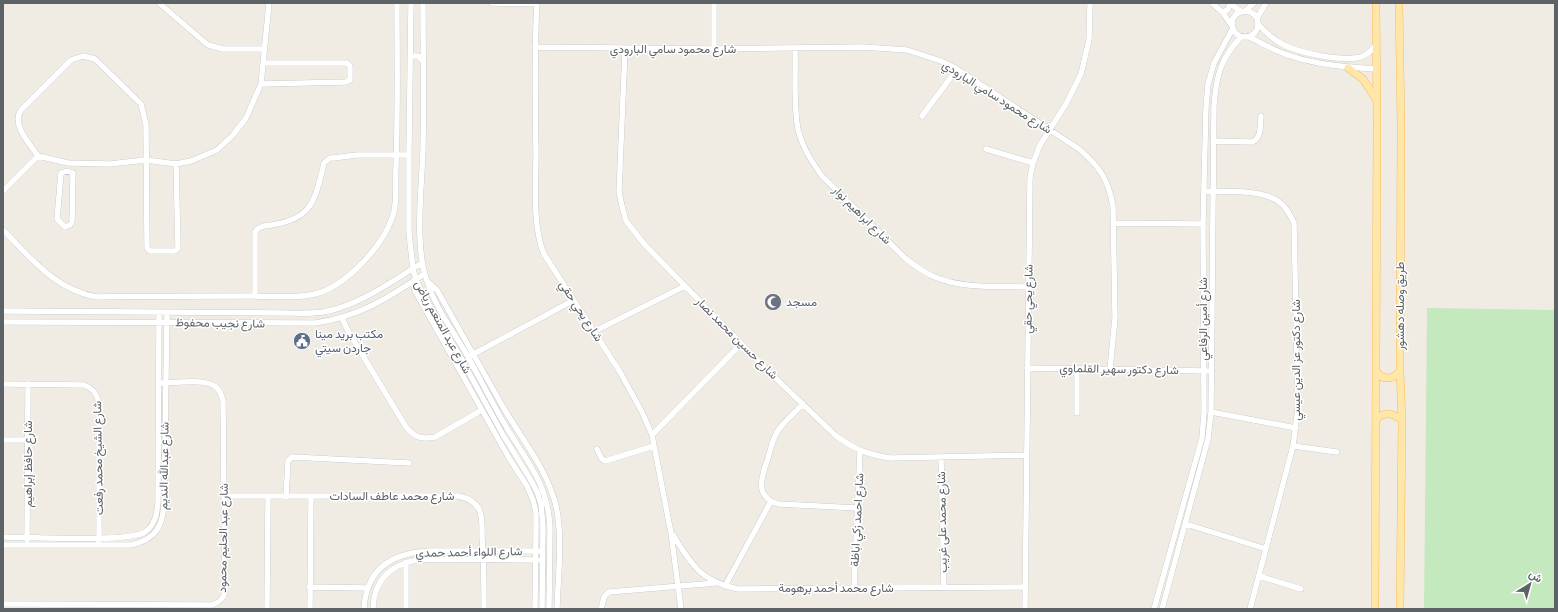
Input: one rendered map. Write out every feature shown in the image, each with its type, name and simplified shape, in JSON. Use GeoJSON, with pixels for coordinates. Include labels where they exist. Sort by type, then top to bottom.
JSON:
{"type":"FeatureCollection","features":[{"type":"Feature","properties":{"kind":"main road","name":"طريق وصله دهشور"},"geometry":{"type":"LineString","coordinates":[[1375,609],[1376,3]]}},
{"type":"Feature","properties":{"kind":"main road","name":"طريق وصله دهشور"},"geometry":{"type":"LineString","coordinates":[[1399,3],[1401,126],[1400,371],[1402,420],[1400,609]]}},
{"type":"Feature","properties":{"kind":"main road"},"geometry":{"type":"LineString","coordinates":[[1348,68],[1363,79],[1377,100]]}},
{"type":"Feature","properties":{"kind":"main road"},"geometry":{"type":"LineString","coordinates":[[1376,370],[1383,378],[1390,379],[1400,371]]}},
{"type":"Feature","properties":{"kind":"main road"},"geometry":{"type":"LineString","coordinates":[[1376,419],[1383,414],[1389,413],[1402,420]]}},
{"type":"Feature","properties":{"kind":"street"},"geometry":{"type":"LineString","coordinates":[[159,3],[208,45],[223,49],[264,49]]}},
{"type":"Feature","properties":{"kind":"street"},"geometry":{"type":"LineString","coordinates":[[176,164],[178,248],[174,251],[150,251],[147,248],[146,160],[146,125],[140,104],[95,59],[83,56],[70,60],[20,112],[20,129],[38,156],[68,163],[109,164],[146,160],[176,164],[191,161],[218,150],[233,135],[246,118],[254,103],[261,84],[269,3]]}},
{"type":"Feature","properties":{"kind":"street"},"geometry":{"type":"LineString","coordinates":[[3,230],[60,284],[85,295],[97,297],[286,297],[314,295],[332,288],[350,275],[366,259],[384,233],[392,218],[395,207],[397,3]]}},
{"type":"Feature","properties":{"kind":"street","name":"شارع عبد المنعم رياض"},"geometry":{"type":"LineString","coordinates":[[411,3],[409,233],[413,268],[416,280],[427,303],[462,360],[503,435],[532,482],[540,504],[542,515],[539,551],[542,609]]}},
{"type":"Feature","properties":{"kind":"street","name":"شارع عبد المنعم رياض"},"geometry":{"type":"LineString","coordinates":[[423,3],[423,146],[420,233],[424,274],[434,299],[471,356],[497,412],[539,479],[544,491],[549,509],[550,528],[549,607]]}},
{"type":"Feature","properties":{"kind":"street"},"geometry":{"type":"LineString","coordinates":[[492,3],[537,3]]}},
{"type":"Feature","properties":{"kind":"street","name":"شارع يحي حقي"},"geometry":{"type":"LineString","coordinates":[[537,3],[535,47],[537,234],[544,254],[632,392],[652,435],[671,533],[681,609]]}},
{"type":"Feature","properties":{"kind":"street"},"geometry":{"type":"LineString","coordinates":[[714,3],[714,49]]}},
{"type":"Feature","properties":{"kind":"street","name":"شارع يحي حقي"},"geometry":{"type":"LineString","coordinates":[[1024,609],[1030,178],[1033,163],[1040,145],[1074,89],[1081,74],[1089,40],[1090,3]]}},
{"type":"Feature","properties":{"kind":"street"},"geometry":{"type":"LineString","coordinates":[[1212,3],[1223,13],[1234,32],[1241,37],[1249,37],[1297,58],[1348,68],[1376,69]]}},
{"type":"Feature","properties":{"kind":"street"},"geometry":{"type":"LineString","coordinates":[[1223,13],[1228,9],[1230,3],[1243,12],[1252,13],[1269,35],[1292,48],[1336,58],[1361,57],[1367,55],[1375,46]]}},
{"type":"Feature","properties":{"kind":"street"},"geometry":{"type":"LineString","coordinates":[[1232,27],[1233,19],[1254,3]]}},
{"type":"Feature","properties":{"kind":"street"},"geometry":{"type":"LineString","coordinates":[[1249,37],[1256,32],[1257,21],[1266,3]]}},
{"type":"Feature","properties":{"kind":"street","name":"شارع أمين الرفاعي"},"geometry":{"type":"LineString","coordinates":[[1154,609],[1205,438],[1203,224],[1205,123],[1208,84],[1214,63],[1232,27]]}},
{"type":"Feature","properties":{"kind":"street"},"geometry":{"type":"LineString","coordinates":[[411,34],[418,37],[423,35]]}},
{"type":"Feature","properties":{"kind":"street"},"geometry":{"type":"LineString","coordinates":[[1264,44],[1264,39],[1269,35]]}},
{"type":"Feature","properties":{"kind":"street","name":"شارع أمين الرفاعي"},"geometry":{"type":"LineString","coordinates":[[1162,609],[1186,524],[1211,412],[1214,106],[1217,76],[1225,56],[1241,37]]}},
{"type":"Feature","properties":{"kind":"street","name":"شارع محمود سامي البارودي"},"geometry":{"type":"LineString","coordinates":[[535,47],[625,49],[863,47],[907,50],[942,61],[957,69],[1079,149],[1092,160],[1103,173],[1110,189],[1114,223],[1114,318],[1110,369]]}},
{"type":"Feature","properties":{"kind":"street","name":"شارع ابراهيم نوار"},"geometry":{"type":"LineString","coordinates":[[795,48],[798,129],[812,162],[822,176],[906,259],[919,269],[935,277],[968,285],[1028,287]]}},
{"type":"Feature","properties":{"kind":"street","name":"شارع حسين محمد نصار"},"geometry":{"type":"LineString","coordinates":[[625,49],[619,192],[626,221],[635,234],[741,344],[835,435],[860,451],[875,456],[891,458],[1026,455]]}},
{"type":"Feature","properties":{"kind":"street"},"geometry":{"type":"LineString","coordinates":[[410,58],[412,56],[418,56],[423,61]]}},
{"type":"Feature","properties":{"kind":"street"},"geometry":{"type":"LineString","coordinates":[[1335,66],[1336,58]]}},
{"type":"Feature","properties":{"kind":"street"},"geometry":{"type":"LineString","coordinates":[[261,84],[346,82],[350,80],[350,66],[345,63],[263,63]]}},
{"type":"Feature","properties":{"kind":"street"},"geometry":{"type":"LineString","coordinates":[[922,116],[957,69]]}},
{"type":"Feature","properties":{"kind":"street"},"geometry":{"type":"LineString","coordinates":[[1213,141],[1252,142],[1256,140],[1259,136],[1260,116]]}},
{"type":"Feature","properties":{"kind":"street"},"geometry":{"type":"LineString","coordinates":[[986,149],[1033,163]]}},
{"type":"Feature","properties":{"kind":"street"},"geometry":{"type":"LineString","coordinates":[[255,296],[255,232],[260,226],[286,223],[302,215],[316,197],[324,163],[330,158],[357,155],[409,155]]}},
{"type":"Feature","properties":{"kind":"street"},"geometry":{"type":"LineString","coordinates":[[3,191],[38,156]]}},
{"type":"Feature","properties":{"kind":"street"},"geometry":{"type":"LineString","coordinates":[[67,172],[68,163]]}},
{"type":"Feature","properties":{"kind":"street"},"geometry":{"type":"LineString","coordinates":[[67,172],[72,173],[72,222],[70,225],[65,227],[57,219],[61,173],[67,172]]}},
{"type":"Feature","properties":{"kind":"street","name":"شارع دكتور عز الدين عيسي"},"geometry":{"type":"LineString","coordinates":[[1204,191],[1267,195],[1279,201],[1288,211],[1294,223],[1298,407],[1296,428],[1293,446],[1250,609]]}},
{"type":"Feature","properties":{"kind":"street"},"geometry":{"type":"LineString","coordinates":[[1114,223],[1203,224]]}},
{"type":"Feature","properties":{"kind":"street","name":"شارع نجيب محفوظ"},"geometry":{"type":"LineString","coordinates":[[3,311],[159,313],[324,312],[350,304],[422,263]]}},
{"type":"Feature","properties":{"kind":"street","name":"شارع نجيب محفوظ"},"geometry":{"type":"LineString","coordinates":[[3,322],[315,323],[342,318],[375,304],[424,274]]}},
{"type":"Feature","properties":{"kind":"street"},"geometry":{"type":"LineString","coordinates":[[416,280],[414,284],[415,291],[509,458],[528,486],[536,514],[539,551]]}},
{"type":"Feature","properties":{"kind":"street"},"geometry":{"type":"LineString","coordinates":[[594,331],[685,286]]}},
{"type":"Feature","properties":{"kind":"street"},"geometry":{"type":"LineString","coordinates":[[549,607],[557,607],[560,539],[556,508],[548,479],[471,356],[574,300]]}},
{"type":"Feature","properties":{"kind":"street","name":"شارع عبدالله النديم"},"geometry":{"type":"LineString","coordinates":[[3,537],[99,538],[138,535],[151,526],[155,519],[158,502],[159,313]]}},
{"type":"Feature","properties":{"kind":"street","name":"شارع عبدالله النديم"},"geometry":{"type":"LineString","coordinates":[[3,545],[131,545],[140,543],[153,535],[162,522],[164,502],[167,313]]}},
{"type":"Feature","properties":{"kind":"street"},"geometry":{"type":"LineString","coordinates":[[342,318],[348,332],[406,427],[415,436],[428,439],[435,437],[482,410]]}},
{"type":"Feature","properties":{"kind":"street"},"geometry":{"type":"LineString","coordinates":[[652,435],[741,344]]}},
{"type":"Feature","properties":{"kind":"street","name":"شارع دكتور سهير القلماوي"},"geometry":{"type":"LineString","coordinates":[[1027,368],[1211,371]]}},
{"type":"Feature","properties":{"kind":"street"},"geometry":{"type":"LineString","coordinates":[[1077,369],[1077,413]]}},
{"type":"Feature","properties":{"kind":"street","name":"شارع عبد الحليم محمود"},"geometry":{"type":"LineString","coordinates":[[3,604],[212,605],[219,602],[223,598],[225,589],[223,401],[220,392],[216,387],[209,384],[195,382],[159,383]]}},
{"type":"Feature","properties":{"kind":"street","name":"شارع الشيخ محمد رفعت"},"geometry":{"type":"LineString","coordinates":[[3,384],[84,385],[95,392],[98,398],[99,546]]}},
{"type":"Feature","properties":{"kind":"street","name":"شارع حافظ إبراهيم"},"geometry":{"type":"LineString","coordinates":[[27,545],[28,384]]}},
{"type":"Feature","properties":{"kind":"street"},"geometry":{"type":"LineString","coordinates":[[803,404],[779,429],[772,444],[761,481],[764,493],[771,501],[783,504],[857,508]]}},
{"type":"Feature","properties":{"kind":"street"},"geometry":{"type":"LineString","coordinates":[[1211,412],[1296,428]]}},
{"type":"Feature","properties":{"kind":"street"},"geometry":{"type":"LineString","coordinates":[[3,440],[28,440]]}},
{"type":"Feature","properties":{"kind":"street"},"geometry":{"type":"LineString","coordinates":[[597,449],[601,458],[605,461],[654,446]]}},
{"type":"Feature","properties":{"kind":"street"},"geometry":{"type":"LineString","coordinates":[[1293,446],[1337,452]]}},
{"type":"Feature","properties":{"kind":"street","name":"شارع احمد زكي اباظة"},"geometry":{"type":"LineString","coordinates":[[854,588],[860,451]]}},
{"type":"Feature","properties":{"kind":"street"},"geometry":{"type":"LineString","coordinates":[[286,496],[288,461],[292,457],[409,463]]}},
{"type":"Feature","properties":{"kind":"street","name":"شارع محمد على غريب"},"geometry":{"type":"LineString","coordinates":[[941,457],[944,588]]}},
{"type":"Feature","properties":{"kind":"street","name":"شارع محمد عاطف السادات"},"geometry":{"type":"LineString","coordinates":[[224,496],[459,496],[467,498],[474,502],[481,516],[484,560],[484,609]]}},
{"type":"Feature","properties":{"kind":"street"},"geometry":{"type":"LineString","coordinates":[[267,609],[268,496]]}},
{"type":"Feature","properties":{"kind":"street"},"geometry":{"type":"LineString","coordinates":[[310,609],[311,497]]}},
{"type":"Feature","properties":{"kind":"street"},"geometry":{"type":"LineString","coordinates":[[725,586],[771,501]]}},
{"type":"Feature","properties":{"kind":"street"},"geometry":{"type":"LineString","coordinates":[[549,509],[556,508]]}},
{"type":"Feature","properties":{"kind":"street"},"geometry":{"type":"LineString","coordinates":[[1186,524],[1266,549]]}},
{"type":"Feature","properties":{"kind":"street","name":"شارع محمد أحمد برهومة"},"geometry":{"type":"LineString","coordinates":[[671,533],[692,564],[703,575],[716,583],[738,589],[1025,587]]}},
{"type":"Feature","properties":{"kind":"street","name":"شارع اللواء أحمد حمدي"},"geometry":{"type":"LineString","coordinates":[[364,609],[368,588],[379,570],[399,555],[418,551],[559,551]]}},
{"type":"Feature","properties":{"kind":"street","name":"شارع اللواء أحمد حمدي"},"geometry":{"type":"LineString","coordinates":[[373,609],[375,594],[379,584],[393,568],[415,559],[558,560]]}},
{"type":"Feature","properties":{"kind":"street"},"geometry":{"type":"LineString","coordinates":[[536,609],[539,560]]}},
{"type":"Feature","properties":{"kind":"street"},"geometry":{"type":"LineString","coordinates":[[406,562],[406,609]]}},
{"type":"Feature","properties":{"kind":"street"},"geometry":{"type":"LineString","coordinates":[[1259,576],[1301,589]]}},
{"type":"Feature","properties":{"kind":"street"},"geometry":{"type":"LineString","coordinates":[[1163,577],[1170,580]]}},
{"type":"Feature","properties":{"kind":"street"},"geometry":{"type":"LineString","coordinates":[[602,609],[604,597],[609,592],[716,583]]}},
{"type":"Feature","properties":{"kind":"street"},"geometry":{"type":"LineString","coordinates":[[309,587],[368,588]]}},
{"type":"Feature","properties":{"kind":"green space"},"geometry":{"type":"Polygon","coordinates":[[[1427,308],[1555,310],[1555,609],[1424,609],[1427,308]]]}},
{"type":"Feature","properties":{"kind":"place","name":"مسجد"},"geometry":{"type":"Point","coordinates":[773,302]}},
{"type":"Feature","properties":{"kind":"place","name":"مكتب بريد مينا جاردن سيتي"},"geometry":{"type":"Point","coordinates":[302,341]}}]}
